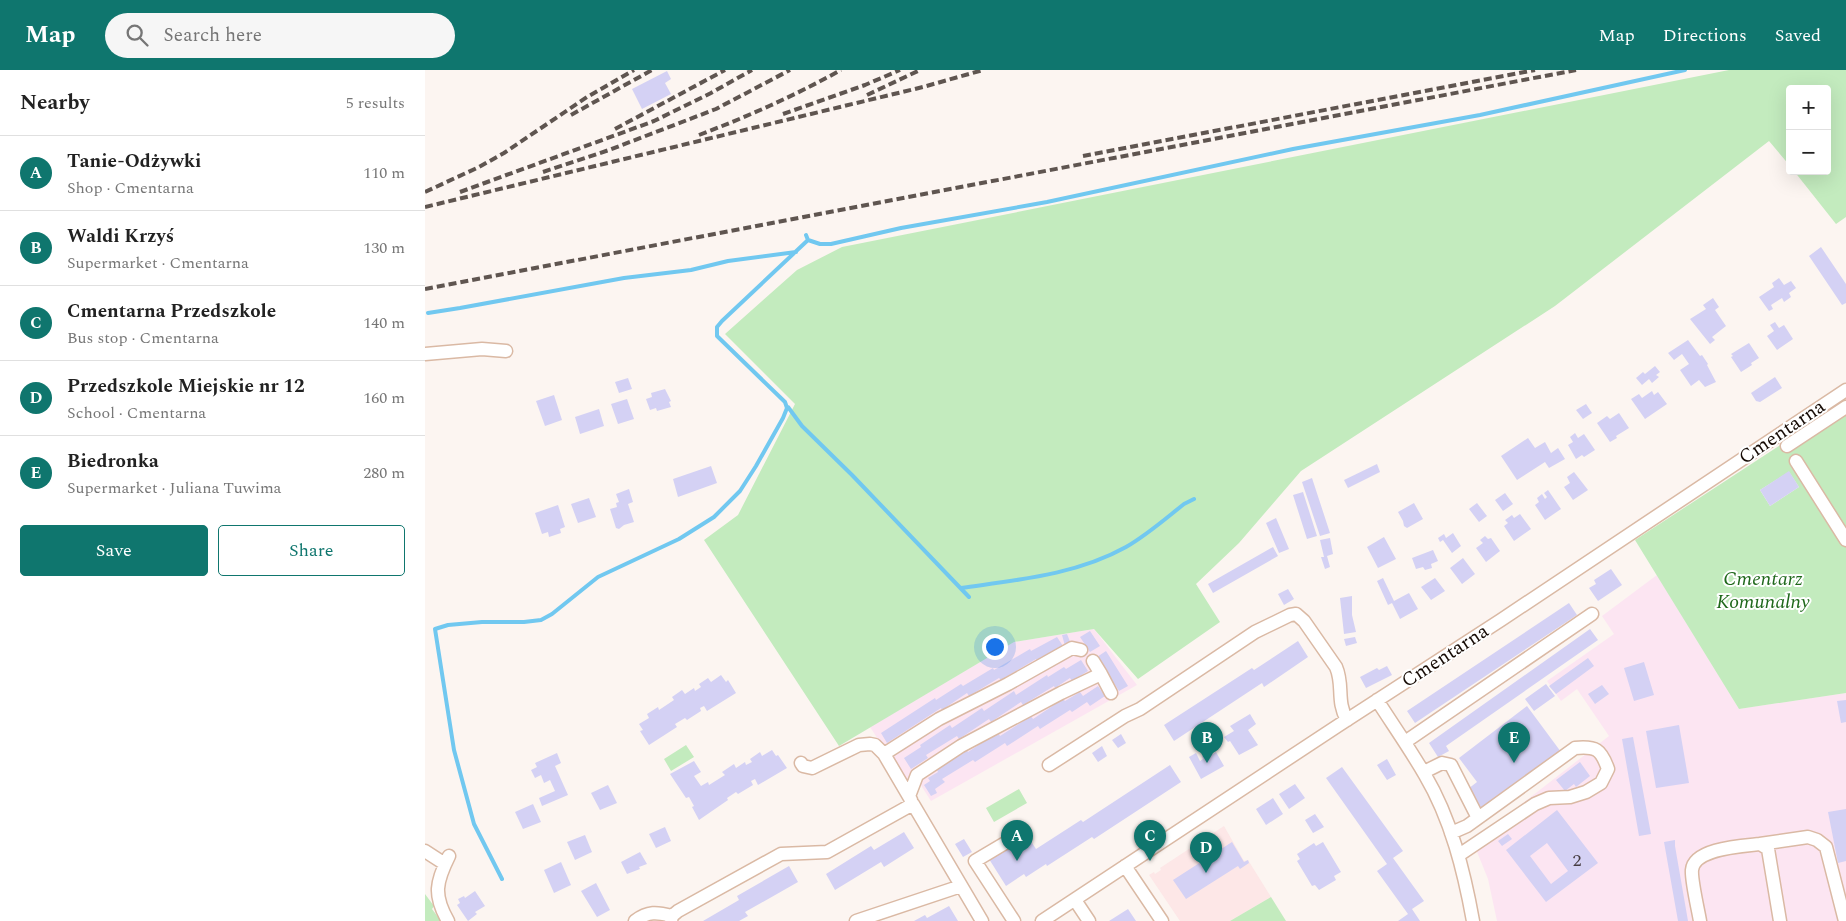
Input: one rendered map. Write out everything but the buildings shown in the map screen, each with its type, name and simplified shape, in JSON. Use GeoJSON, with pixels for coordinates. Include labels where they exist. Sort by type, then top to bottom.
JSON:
{"type":"FeatureCollection","features":[{"type":"Feature","properties":{"kind":"street"},"geometry":{"type":"LineString","coordinates":[[425,354],[482,349],[506,351]]}},
{"type":"Feature","properties":{"kind":"street","name":"Cmentarna"},"geometry":{"type":"LineString","coordinates":[[1042,921],[1501,620],[1846,390]]}},
{"type":"Feature","properties":{"kind":"street"},"geometry":{"type":"LineString","coordinates":[[1787,446],[1846,408]]}},
{"type":"Feature","properties":{"kind":"street"},"geometry":{"type":"LineString","coordinates":[[1796,461],[1846,540]]}},
{"type":"Feature","properties":{"kind":"street"},"geometry":{"type":"LineString","coordinates":[[1049,765],[1125,716],[1140,709],[1255,632],[1296,614],[1305,621],[1336,667],[1340,681],[1341,706],[1347,720]]}},
{"type":"Feature","properties":{"kind":"street"},"geometry":{"type":"LineString","coordinates":[[1405,742],[1592,614]]}},
{"type":"Feature","properties":{"kind":"street"},"geometry":{"type":"LineString","coordinates":[[884,754],[939,719],[1008,684],[1072,648],[1081,650]]}},
{"type":"Feature","properties":{"kind":"street"},"geometry":{"type":"LineString","coordinates":[[1093,662],[1111,693]]}},
{"type":"Feature","properties":{"kind":"street"},"geometry":{"type":"LineString","coordinates":[[635,921],[647,913],[658,912],[672,918],[677,911],[781,854],[827,852],[911,800],[917,775],[961,746],[1101,674]]}},
{"type":"Feature","properties":{"kind":"street"},"geometry":{"type":"LineString","coordinates":[[1377,700],[1424,772],[1441,807],[1459,855],[1473,921]]}},
{"type":"Feature","properties":{"kind":"street"},"geometry":{"type":"LineString","coordinates":[[801,763],[807,768],[817,767],[865,744],[875,745],[884,754],[982,921]]}},
{"type":"Feature","properties":{"kind":"street"},"geometry":{"type":"LineString","coordinates":[[1451,834],[1478,818],[1575,748],[1590,746],[1602,753],[1608,769],[1601,783],[1586,792],[1570,797],[1549,798],[1535,804],[1459,855]]}},
{"type":"Feature","properties":{"kind":"street"},"geometry":{"type":"LineString","coordinates":[[1424,772],[1442,763],[1451,764],[1478,818]]}},
{"type":"Feature","properties":{"kind":"street"},"geometry":{"type":"LineString","coordinates":[[1014,921],[975,860],[1022,833]]}},
{"type":"Feature","properties":{"kind":"street"},"geometry":{"type":"LineString","coordinates":[[1700,921],[1692,870],[1696,859],[1705,853],[1808,837],[1817,840],[1826,847],[1845,921]]}},
{"type":"Feature","properties":{"kind":"street"},"geometry":{"type":"LineString","coordinates":[[1760,844],[1768,849],[1780,921]]}},
{"type":"Feature","properties":{"kind":"street"},"geometry":{"type":"LineString","coordinates":[[425,851],[447,860],[437,886],[437,894],[439,903],[449,921]]}},
{"type":"Feature","properties":{"kind":"street"},"geometry":{"type":"LineString","coordinates":[[1125,866],[1162,921]]}},
{"type":"Feature","properties":{"kind":"street"},"geometry":{"type":"LineString","coordinates":[[856,921],[961,886]]}},
{"type":"Feature","properties":{"kind":"street"},"geometry":{"type":"LineString","coordinates":[[1075,900],[1089,921]]}},
{"type":"Feature","properties":{"kind":"shaded area"},"geometry":{"type":"Polygon","coordinates":[[[1657,575],[1739,709],[1846,693],[1846,921],[1497,921],[1488,879],[1473,842],[1609,736],[1577,689],[1561,701],[1547,681],[1614,634],[1602,616],[1657,575]]]}},
{"type":"Feature","properties":{"kind":"shaded area"},"geometry":{"type":"Polygon","coordinates":[[[1094,629],[1137,685],[931,801],[915,776],[906,782],[870,727],[1014,642],[1094,629]]]}},
{"type":"Feature","properties":{"kind":"shaded area"},"geometry":{"type":"Polygon","coordinates":[[[1224,826],[1244,861],[1248,860],[1271,897],[1230,921],[1180,921],[1149,875],[1154,872],[1155,874],[1161,870],[1160,868],[1224,826]]]}},
{"type":"Feature","properties":{"kind":"green space"},"geometry":{"type":"Polygon","coordinates":[[[1729,70],[1846,70],[1846,217],[1836,224],[1797,175],[1831,175],[1831,85],[1786,85],[1786,161],[1769,141],[1555,306],[1301,471],[1239,543],[1196,584],[1220,622],[1138,679],[1094,629],[1014,642],[839,746],[704,540],[738,515],[795,404],[725,334],[797,270],[842,247],[1729,70]]]}},
{"type":"Feature","properties":{"kind":"green space","name":"Cmentarz Komunalny"},"geometry":{"type":"Polygon","coordinates":[[[1846,402],[1846,693],[1739,709],[1635,540],[1846,402]],[[1789,472],[1760,490],[1770,506],[1799,487],[1789,472]]]}},
{"type":"Feature","properties":{"kind":"green space"},"geometry":{"type":"Polygon","coordinates":[[[686,745],[694,757],[671,771],[664,759],[686,745]]]}},
{"type":"Feature","properties":{"kind":"green space"},"geometry":{"type":"Polygon","coordinates":[[[1019,789],[1027,803],[994,822],[986,808],[1019,789]]]}},
{"type":"Feature","properties":{"kind":"green space"},"geometry":{"type":"Polygon","coordinates":[[[425,894],[434,906],[432,909],[441,921],[425,921],[425,894]]]}},
{"type":"Feature","properties":{"kind":"green space"},"geometry":{"type":"Polygon","coordinates":[[[1271,897],[1286,921],[1230,921],[1271,897]]]}},
{"type":"Feature","properties":{"kind":"waterway"},"geometry":{"type":"LineString","coordinates":[[808,240],[820,244],[831,244],[901,228],[1047,202],[1293,149],[1480,115],[1685,70]]}},
{"type":"Feature","properties":{"kind":"waterway"},"geometry":{"type":"LineString","coordinates":[[502,879],[474,824],[454,750],[435,629],[448,625],[482,622],[541,620],[552,614],[598,577],[679,539],[714,517],[740,491],[756,466],[787,408],[785,402],[717,336],[717,327],[808,240],[806,235]]}},
{"type":"Feature","properties":{"kind":"waterway"},"geometry":{"type":"LineString","coordinates":[[428,313],[624,278],[691,270],[728,261],[796,252]]}},
{"type":"Feature","properties":{"kind":"waterway"},"geometry":{"type":"LineString","coordinates":[[788,407],[802,426],[852,475],[969,597]]}},
{"type":"Feature","properties":{"kind":"waterway"},"geometry":{"type":"LineString","coordinates":[[961,588],[1024,579],[1087,564],[1126,547],[1156,527],[1184,504],[1194,499]]}},
{"type":"Feature","properties":{"kind":"railway"},"geometry":{"type":"LineString","coordinates":[[425,192],[504,153],[587,97],[634,70]]}},
{"type":"Feature","properties":{"kind":"railway"},"geometry":{"type":"LineString","coordinates":[[571,115],[652,70]]}},
{"type":"Feature","properties":{"kind":"railway"},"geometry":{"type":"LineString","coordinates":[[615,129],[725,70]]}},
{"type":"Feature","properties":{"kind":"railway"},"geometry":{"type":"LineString","coordinates":[[460,192],[654,121],[752,70]]}},
{"type":"Feature","properties":{"kind":"railway"},"geometry":{"type":"LineString","coordinates":[[543,172],[609,150],[716,109],[790,70]]}},
{"type":"Feature","properties":{"kind":"railway"},"geometry":{"type":"LineString","coordinates":[[699,135],[771,105],[841,70]]}},
{"type":"Feature","properties":{"kind":"railway"},"geometry":{"type":"LineString","coordinates":[[783,114],[865,85],[900,70]]}},
{"type":"Feature","properties":{"kind":"railway"},"geometry":{"type":"LineString","coordinates":[[867,95],[920,70]]}},
{"type":"Feature","properties":{"kind":"railway"},"geometry":{"type":"LineString","coordinates":[[425,207],[923,87],[983,70]]}},
{"type":"Feature","properties":{"kind":"railway"},"geometry":{"type":"LineString","coordinates":[[1083,156],[1535,70]]}},
{"type":"Feature","properties":{"kind":"railway"},"geometry":{"type":"LineString","coordinates":[[425,289],[1576,70]]}},
{"type":"Feature","properties":{"kind":"place","name":"Waldi Krzyś"},"geometry":{"type":"Point","coordinates":[1207,763]}},
{"type":"Feature","properties":{"kind":"place","name":"Biedronka"},"geometry":{"type":"Point","coordinates":[1514,763]}},
{"type":"Feature","properties":{"kind":"place","name":"Tanie-Odżywki"},"geometry":{"type":"Point","coordinates":[1017,861]}},
{"type":"Feature","properties":{"kind":"place","name":"Cmentarna Przedszkole"},"geometry":{"type":"Point","coordinates":[1150,861]}},
{"type":"Feature","properties":{"kind":"place","name":"Przedszkole Miejskie nr 12"},"geometry":{"type":"Point","coordinates":[1206,873]}}]}
